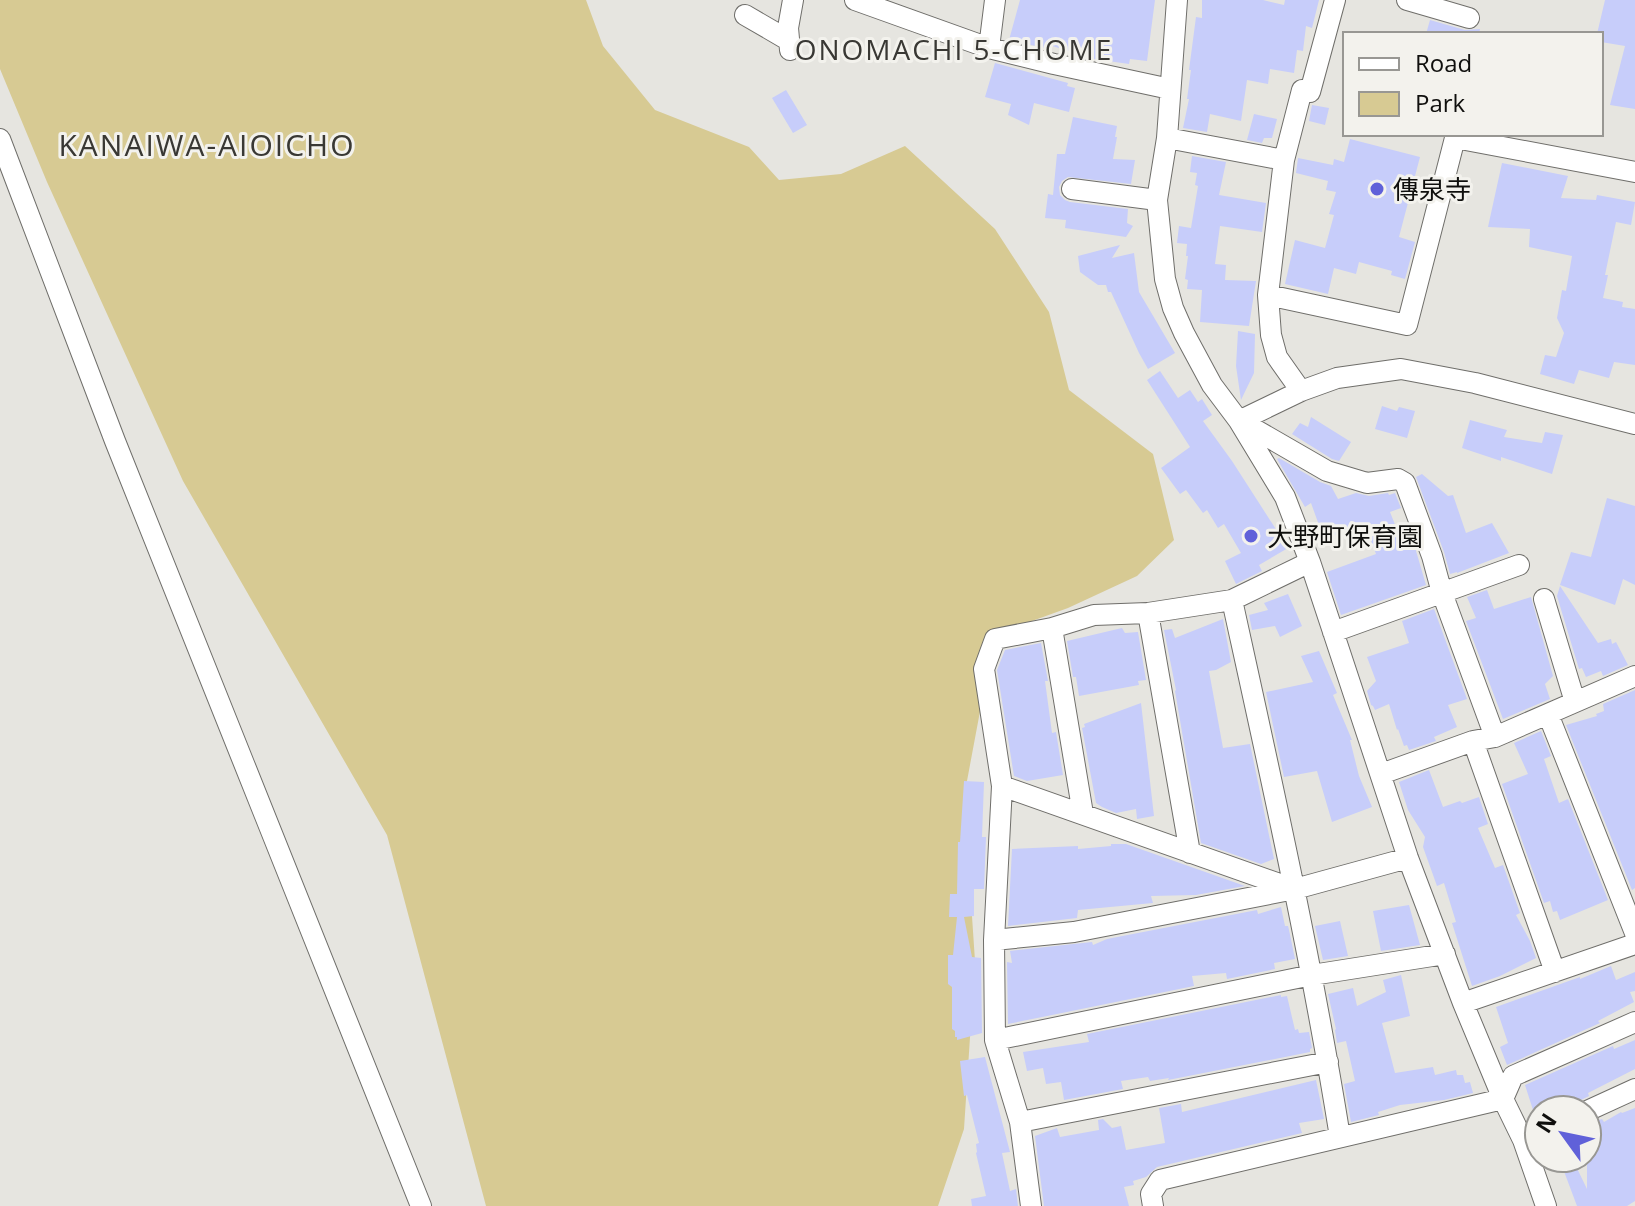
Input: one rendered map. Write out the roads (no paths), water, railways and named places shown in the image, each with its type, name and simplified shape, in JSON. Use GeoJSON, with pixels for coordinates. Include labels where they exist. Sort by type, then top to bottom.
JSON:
{"type":"FeatureCollection","features":[{"type":"Feature","properties":{"kind":"street"},"geometry":{"type":"LineString","coordinates":[[745,15],[789,45],[793,0]]}},
{"type":"Feature","properties":{"kind":"street"},"geometry":{"type":"LineString","coordinates":[[855,0],[989,48],[1170,89]]}},
{"type":"Feature","properties":{"kind":"street"},"geometry":{"type":"LineString","coordinates":[[989,48],[995,0]]}},
{"type":"Feature","properties":{"kind":"street"},"geometry":{"type":"LineString","coordinates":[[1177,0],[1167,138],[1157,200],[1165,279],[1173,308],[1212,385],[1239,421],[1285,497],[1310,562],[1408,858],[1503,1099],[1523,1125]]}},
{"type":"Feature","properties":{"kind":"street"},"geometry":{"type":"LineString","coordinates":[[1301,391],[1277,357],[1271,335],[1268,295],[1284,160],[1302,90],[1310,92],[1335,0]]}},
{"type":"Feature","properties":{"kind":"street"},"geometry":{"type":"LineString","coordinates":[[1407,0],[1469,18]]}},
{"type":"Feature","properties":{"kind":"street"},"geometry":{"type":"LineString","coordinates":[[1167,138],[1284,160]]}},
{"type":"Feature","properties":{"kind":"street"},"geometry":{"type":"LineString","coordinates":[[1268,295],[1407,325],[1455,138],[1635,172]]}},
{"type":"Feature","properties":{"kind":"street"},"geometry":{"type":"LineString","coordinates":[[0,139],[115,441],[421,1206]]}},
{"type":"Feature","properties":{"kind":"street"},"geometry":{"type":"LineString","coordinates":[[1072,189],[1157,200]]}},
{"type":"Feature","properties":{"kind":"street"},"geometry":{"type":"LineString","coordinates":[[1239,421],[1301,391],[1337,378],[1401,369],[1475,383],[1635,424]]}},
{"type":"Feature","properties":{"kind":"street"},"geometry":{"type":"LineString","coordinates":[[1239,421],[1327,471],[1367,483],[1398,479],[1405,483],[1495,737]]}},
{"type":"Feature","properties":{"kind":"street"},"geometry":{"type":"LineString","coordinates":[[1031,1206],[1020,1122],[995,1040],[994,940],[1002,786],[984,669],[995,639],[1052,628],[1094,615],[1148,613],[1232,600],[1310,562]]}},
{"type":"Feature","properties":{"kind":"street"},"geometry":{"type":"LineString","coordinates":[[1333,632],[1519,565]]}},
{"type":"Feature","properties":{"kind":"street"},"geometry":{"type":"LineString","coordinates":[[1544,599],[1575,702]]}},
{"type":"Feature","properties":{"kind":"street"},"geometry":{"type":"LineString","coordinates":[[1232,600],[1295,889],[1340,1137]]}},
{"type":"Feature","properties":{"kind":"street"},"geometry":{"type":"LineString","coordinates":[[1148,613],[1190,853]]}},
{"type":"Feature","properties":{"kind":"street"},"geometry":{"type":"LineString","coordinates":[[1052,628],[1083,814]]}},
{"type":"Feature","properties":{"kind":"street"},"geometry":{"type":"LineString","coordinates":[[1381,774],[1473,741],[1495,737],[1635,676]]}},
{"type":"Feature","properties":{"kind":"street"},"geometry":{"type":"LineString","coordinates":[[1548,714],[1635,933]]}},
{"type":"Feature","properties":{"kind":"street"},"geometry":{"type":"LineString","coordinates":[[1473,741],[1555,972]]}},
{"type":"Feature","properties":{"kind":"street"},"geometry":{"type":"LineString","coordinates":[[1002,786],[1295,889]]}},
{"type":"Feature","properties":{"kind":"street"},"geometry":{"type":"LineString","coordinates":[[994,940],[1074,932],[1295,889],[1408,858]]}},
{"type":"Feature","properties":{"kind":"street"},"geometry":{"type":"LineString","coordinates":[[1463,1003],[1635,944]]}},
{"type":"Feature","properties":{"kind":"street"},"geometry":{"type":"LineString","coordinates":[[995,1040],[1312,975],[1445,954]]}},
{"type":"Feature","properties":{"kind":"street"},"geometry":{"type":"LineString","coordinates":[[1503,1099],[1513,1076],[1635,1022]]}},
{"type":"Feature","properties":{"kind":"street"},"geometry":{"type":"LineString","coordinates":[[1020,1122],[1328,1062]]}},
{"type":"Feature","properties":{"kind":"street"},"geometry":{"type":"LineString","coordinates":[[1603,1104],[1635,1089]]}},
{"type":"Feature","properties":{"kind":"street"},"geometry":{"type":"LineString","coordinates":[[1153,1206],[1151,1194],[1160,1180],[1503,1099]]}},
{"type":"Feature","properties":{"kind":"street"},"geometry":{"type":"LineString","coordinates":[[1539,1174],[1546,1206]]}},
{"type":"Feature","properties":{"kind":"place","name":"傳泉寺"},"geometry":{"type":"Point","coordinates":[1377,189]}},
{"type":"Feature","properties":{"kind":"place","name":"大野町保育園"},"geometry":{"type":"Point","coordinates":[1251,536]}},
{"type":"Feature","properties":{"kind":"district","name":"ONOMACHI 5-CHOME"},"geometry":{"type":"Point","coordinates":[954,49]}},
{"type":"Feature","properties":{"kind":"district","name":"KANAIWA-AIOICHO"},"geometry":{"type":"Point","coordinates":[207,144]}}]}
